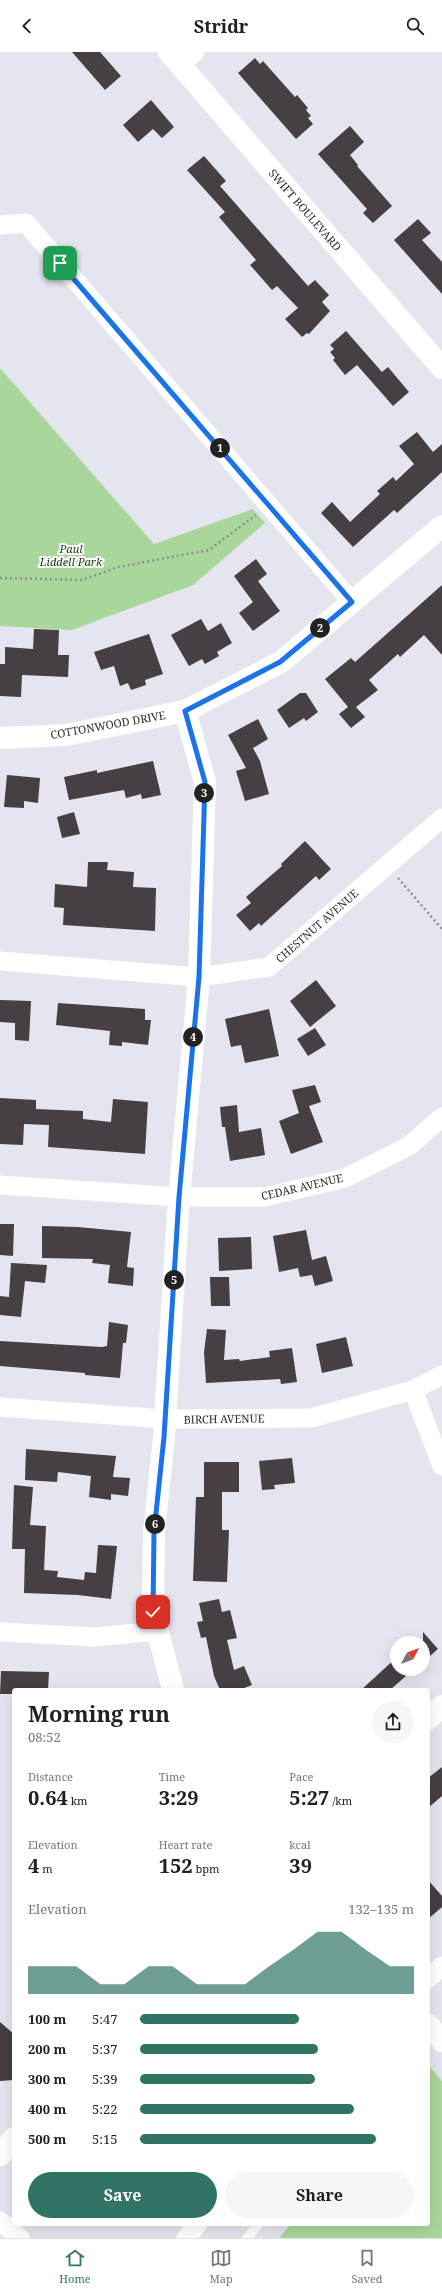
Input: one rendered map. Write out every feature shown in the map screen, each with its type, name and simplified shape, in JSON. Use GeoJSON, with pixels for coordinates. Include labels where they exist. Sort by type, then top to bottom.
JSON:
{"type":"FeatureCollection","features":[{"type":"Feature","properties":{"kind":"street","name":"SWIFT BOULEVARD"},"geometry":{"type":"LineString","coordinates":[[181,56],[442,368]]}},
{"type":"Feature","properties":{"kind":"street"},"geometry":{"type":"LineString","coordinates":[[0,224],[26,223],[352,602]]}},
{"type":"Feature","properties":{"kind":"street","name":"COTTONWOOD DRIVE"},"geometry":{"type":"LineString","coordinates":[[0,738],[66,735],[185,711],[280,662],[442,526]]}},
{"type":"Feature","properties":{"kind":"street"},"geometry":{"type":"LineString","coordinates":[[172,1688],[153,1612],[154,1532],[165,1419],[179,1197],[199,977],[205,782],[185,711]]}},
{"type":"Feature","properties":{"kind":"street","name":"CHESTNUT AVENUE"},"geometry":{"type":"LineString","coordinates":[[0,961],[199,977],[269,967],[442,818]]}},
{"type":"Feature","properties":{"kind":"street","name":"CEDAR AVENUE"},"geometry":{"type":"LineString","coordinates":[[0,1185],[179,1197],[265,1197],[344,1178],[409,1146],[442,1117]]}},
{"type":"Feature","properties":{"kind":"street","name":"BIRCH AVENUE"},"geometry":{"type":"LineString","coordinates":[[0,1407],[165,1419],[311,1418],[413,1390],[442,1375]]}},
{"type":"Feature","properties":{"kind":"street"},"geometry":{"type":"LineString","coordinates":[[413,1390],[442,1466]]}},
{"type":"Feature","properties":{"kind":"street"},"geometry":{"type":"LineString","coordinates":[[0,1632],[96,1637],[157,1630]]}},
{"type":"Feature","properties":{"kind":"street"},"geometry":{"type":"LineString","coordinates":[[430,1717],[442,1706]]}},
{"type":"Feature","properties":{"kind":"street"},"geometry":{"type":"LineString","coordinates":[[430,1977],[442,1966]]}},
{"type":"Feature","properties":{"kind":"street"},"geometry":{"type":"LineString","coordinates":[[430,2027],[442,2041]]}},
{"type":"Feature","properties":{"kind":"street"},"geometry":{"type":"LineString","coordinates":[[0,2155],[12,2140]]}},
{"type":"Feature","properties":{"kind":"street"},"geometry":{"type":"LineString","coordinates":[[0,2221],[20,2238]]}},
{"type":"Feature","properties":{"kind":"street"},"geometry":{"type":"LineString","coordinates":[[186,2238],[196,2226]]}},
{"type":"Feature","properties":{"kind":"lane"},"geometry":{"type":"LineString","coordinates":[[247,2238],[257,2226]]}},
{"type":"Feature","properties":{"kind":"path"},"geometry":{"type":"LineString","coordinates":[[0,578],[82,580],[118,567],[209,550],[256,515]]}},
{"type":"Feature","properties":{"kind":"path"},"geometry":{"type":"LineString","coordinates":[[398,878],[442,929]]}},
{"type":"Feature","properties":{"kind":"green space","name":"Paul Liddell Park"},"geometry":{"type":"Polygon","coordinates":[[[0,368],[154,544],[253,509],[265,523],[193,585],[72,630],[0,626],[0,368]]]}},
{"type":"Feature","properties":{"kind":"green space"},"geometry":{"type":"Polygon","coordinates":[[[430,2067],[442,2081],[442,2238],[279,2238],[289,2226],[430,2226],[430,2067]]]}},
{"type":"Feature","properties":{"kind":"building"},"geometry":{"type":"Polygon","coordinates":[[[72,52],[100,52],[121,76],[105,90],[72,52]]]}},
{"type":"Feature","properties":{"kind":"building"},"geometry":{"type":"Polygon","coordinates":[[[255,58],[260,64],[263,61],[295,97],[297,95],[308,108],[306,110],[311,116],[308,118],[313,124],[296,139],[238,73],[255,58]]]}},
{"type":"Feature","properties":{"kind":"building"},"geometry":{"type":"Polygon","coordinates":[[[151,100],[174,127],[162,138],[153,129],[138,142],[123,125],[151,100]]]}},
{"type":"Feature","properties":{"kind":"building"},"geometry":{"type":"Polygon","coordinates":[[[350,126],[364,142],[350,155],[358,165],[357,166],[392,206],[373,223],[363,213],[367,209],[318,154],[350,126]]]}},
{"type":"Feature","properties":{"kind":"building"},"geometry":{"type":"Polygon","coordinates":[[[204,156],[226,181],[220,186],[308,286],[315,280],[329,295],[322,302],[330,311],[309,334],[307,333],[302,337],[285,319],[298,308],[277,286],[272,290],[250,265],[256,260],[219,217],[225,212],[187,170],[204,156]]]}},
{"type":"Feature","properties":{"kind":"building"},"geometry":{"type":"Polygon","coordinates":[[[418,219],[431,233],[422,240],[442,262],[442,294],[394,240],[418,219]]]}},
{"type":"Feature","properties":{"kind":"building"},"geometry":{"type":"Polygon","coordinates":[[[346,331],[382,372],[388,367],[409,392],[393,406],[357,365],[345,375],[333,360],[335,358],[330,352],[334,349],[330,345],[346,331]]]}},
{"type":"Feature","properties":{"kind":"building"},"geometry":{"type":"Polygon","coordinates":[[[417,432],[433,452],[442,444],[442,472],[397,513],[394,510],[353,547],[321,513],[332,502],[350,522],[380,494],[377,491],[393,477],[396,481],[414,464],[399,446],[417,432]]]}},
{"type":"Feature","properties":{"kind":"building"},"geometry":{"type":"Polygon","coordinates":[[[256,559],[267,574],[258,581],[280,611],[253,631],[239,613],[253,602],[234,576],[256,559]]]}},
{"type":"Feature","properties":{"kind":"building"},"geometry":{"type":"Polygon","coordinates":[[[442,585],[442,655],[424,635],[400,657],[398,654],[369,680],[378,690],[356,707],[365,717],[351,728],[339,714],[348,707],[325,679],[351,658],[355,662],[442,585]]]}},
{"type":"Feature","properties":{"kind":"building"},"geometry":{"type":"Polygon","coordinates":[[[201,619],[208,631],[221,623],[232,643],[217,652],[219,656],[205,664],[202,659],[189,666],[171,635],[201,619]]]}},
{"type":"Feature","properties":{"kind":"building"},"geometry":{"type":"Polygon","coordinates":[[[34,629],[59,630],[58,655],[69,655],[68,677],[22,675],[21,697],[0,696],[0,664],[5,664],[5,647],[33,649],[34,629]]]}},
{"type":"Feature","properties":{"kind":"building"},"geometry":{"type":"Polygon","coordinates":[[[149,634],[163,674],[145,680],[146,685],[131,690],[128,683],[120,686],[114,666],[101,670],[94,652],[149,634]]]}},
{"type":"Feature","properties":{"kind":"building"},"geometry":{"type":"Polygon","coordinates":[[[300,693],[306,693],[318,712],[306,721],[304,718],[289,728],[277,710],[300,693]]]}},
{"type":"Feature","properties":{"kind":"building"},"geometry":{"type":"Polygon","coordinates":[[[258,719],[268,739],[253,748],[260,761],[269,794],[245,801],[236,771],[246,768],[228,735],[258,719]]]}},
{"type":"Feature","properties":{"kind":"building"},"geometry":{"type":"Polygon","coordinates":[[[153,761],[161,795],[142,799],[141,794],[126,798],[124,790],[69,800],[64,777],[97,770],[97,773],[153,761]]]}},
{"type":"Feature","properties":{"kind":"building"},"geometry":{"type":"Polygon","coordinates":[[[7,775],[40,778],[38,803],[24,801],[24,808],[4,807],[7,775]]]}},
{"type":"Feature","properties":{"kind":"building"},"geometry":{"type":"Polygon","coordinates":[[[74,812],[80,834],[62,838],[57,817],[74,812]]]}},
{"type":"Feature","properties":{"kind":"building"},"geometry":{"type":"Polygon","coordinates":[[[305,841],[331,869],[319,880],[316,876],[261,926],[259,923],[250,931],[236,915],[251,903],[246,897],[282,866],[281,864],[305,841]]]}},
{"type":"Feature","properties":{"kind":"building"},"geometry":{"type":"Polygon","coordinates":[[[88,862],[108,862],[107,870],[134,872],[133,887],[156,888],[155,931],[63,925],[64,908],[54,907],[55,884],[87,887],[88,862]]]}},
{"type":"Feature","properties":{"kind":"building"},"geometry":{"type":"Polygon","coordinates":[[[316,980],[336,1006],[310,1027],[290,1001],[316,980]]]}},
{"type":"Feature","properties":{"kind":"building"},"geometry":{"type":"Polygon","coordinates":[[[0,1000],[31,1001],[29,1041],[15,1040],[15,1023],[0,1022],[0,1000]]]}},
{"type":"Feature","properties":{"kind":"building"},"geometry":{"type":"Polygon","coordinates":[[[58,1003],[145,1009],[145,1020],[151,1020],[148,1045],[122,1042],[122,1046],[109,1045],[110,1031],[56,1025],[58,1003]]]}},
{"type":"Feature","properties":{"kind":"building"},"geometry":{"type":"Polygon","coordinates":[[[269,1009],[279,1056],[245,1063],[241,1045],[231,1047],[225,1019],[269,1009]]]}},
{"type":"Feature","properties":{"kind":"building"},"geometry":{"type":"Polygon","coordinates":[[[315,1028],[326,1045],[308,1056],[297,1039],[315,1028]]]}},
{"type":"Feature","properties":{"kind":"building"},"geometry":{"type":"Polygon","coordinates":[[[315,1085],[321,1102],[309,1106],[323,1142],[291,1154],[279,1121],[299,1113],[292,1090],[315,1085]]]}},
{"type":"Feature","properties":{"kind":"building"},"geometry":{"type":"Polygon","coordinates":[[[0,1098],[36,1100],[36,1109],[83,1111],[83,1119],[111,1122],[113,1099],[148,1102],[145,1154],[48,1147],[49,1125],[24,1124],[23,1145],[0,1144],[0,1098]]]}},
{"type":"Feature","properties":{"kind":"building"},"geometry":{"type":"Polygon","coordinates":[[[237,1105],[239,1132],[261,1128],[265,1155],[230,1161],[225,1127],[222,1127],[220,1107],[237,1105]]]}},
{"type":"Feature","properties":{"kind":"building"},"geometry":{"type":"Polygon","coordinates":[[[0,1224],[14,1224],[13,1256],[0,1255],[0,1224]]]}},
{"type":"Feature","properties":{"kind":"building"},"geometry":{"type":"Polygon","coordinates":[[[42,1226],[78,1227],[131,1232],[127,1267],[134,1268],[133,1286],[108,1283],[110,1265],[92,1263],[93,1259],[42,1258],[42,1226]]]}},
{"type":"Feature","properties":{"kind":"building"},"geometry":{"type":"Polygon","coordinates":[[[306,1230],[312,1260],[326,1256],[333,1281],[315,1286],[312,1275],[300,1277],[298,1268],[279,1272],[273,1236],[306,1230]]]}},
{"type":"Feature","properties":{"kind":"building"},"geometry":{"type":"Polygon","coordinates":[[[251,1237],[252,1269],[219,1271],[218,1238],[251,1237]]]}},
{"type":"Feature","properties":{"kind":"building"},"geometry":{"type":"Polygon","coordinates":[[[11,1263],[47,1265],[45,1283],[25,1281],[21,1317],[0,1315],[0,1296],[9,1297],[11,1263]]]}},
{"type":"Feature","properties":{"kind":"building"},"geometry":{"type":"Polygon","coordinates":[[[210,1277],[229,1277],[230,1306],[211,1306],[210,1277]]]}},
{"type":"Feature","properties":{"kind":"building"},"geometry":{"type":"Polygon","coordinates":[[[109,1322],[128,1325],[126,1343],[123,1343],[120,1378],[85,1375],[85,1373],[0,1366],[0,1341],[102,1347],[107,1346],[109,1322]]]}},
{"type":"Feature","properties":{"kind":"building"},"geometry":{"type":"Polygon","coordinates":[[[207,1329],[226,1330],[224,1360],[239,1359],[240,1361],[270,1357],[269,1351],[292,1348],[297,1382],[281,1384],[280,1379],[206,1383],[204,1352],[207,1329]]]}},
{"type":"Feature","properties":{"kind":"building"},"geometry":{"type":"Polygon","coordinates":[[[346,1337],[353,1366],[322,1373],[316,1344],[346,1337]]]}},
{"type":"Feature","properties":{"kind":"building"},"geometry":{"type":"Polygon","coordinates":[[[26,1449],[116,1456],[113,1477],[130,1478],[128,1496],[111,1494],[111,1500],[89,1497],[91,1476],[58,1472],[57,1482],[25,1480],[26,1449]]]}},
{"type":"Feature","properties":{"kind":"building"},"geometry":{"type":"Polygon","coordinates":[[[292,1458],[295,1483],[274,1485],[275,1489],[262,1490],[259,1461],[292,1458]]]}},
{"type":"Feature","properties":{"kind":"building"},"geometry":{"type":"Polygon","coordinates":[[[204,1462],[239,1462],[239,1492],[222,1492],[222,1530],[229,1530],[227,1582],[193,1581],[196,1497],[204,1497],[204,1462]]]}},
{"type":"Feature","properties":{"kind":"building"},"geometry":{"type":"Polygon","coordinates":[[[14,1485],[33,1487],[30,1525],[46,1526],[44,1570],[58,1571],[57,1577],[84,1580],[85,1572],[96,1573],[98,1545],[117,1546],[111,1599],[78,1595],[24,1593],[25,1549],[12,1549],[14,1485]]]}},
{"type":"Feature","properties":{"kind":"building"},"geometry":{"type":"Polygon","coordinates":[[[219,1599],[222,1612],[230,1610],[237,1638],[227,1640],[234,1670],[244,1666],[252,1685],[244,1688],[219,1688],[214,1676],[206,1637],[201,1638],[197,1622],[203,1621],[199,1603],[219,1599]]]}},
{"type":"Feature","properties":{"kind":"building"},"geometry":{"type":"Polygon","coordinates":[[[430,1640],[438,1649],[430,1656],[430,1640]]]}},
{"type":"Feature","properties":{"kind":"building"},"geometry":{"type":"Polygon","coordinates":[[[390,1663],[390,1676],[406,1676],[392,1688],[363,1688],[390,1663]]]}},
{"type":"Feature","properties":{"kind":"building"},"geometry":{"type":"Polygon","coordinates":[[[1,1671],[49,1672],[48,1688],[12,1688],[12,1694],[0,1694],[1,1671]]]}},
{"type":"Feature","properties":{"kind":"building"},"geometry":{"type":"Polygon","coordinates":[[[442,1767],[442,1796],[430,1806],[430,1776],[442,1767]]]}},
{"type":"Feature","properties":{"kind":"building"},"geometry":{"type":"Polygon","coordinates":[[[430,1882],[442,1896],[442,1907],[430,1917],[430,1882]]]}},
{"type":"Feature","properties":{"kind":"building"},"geometry":{"type":"Polygon","coordinates":[[[0,2022],[12,2032],[12,2080],[0,2081],[0,2022]]]}},
{"type":"Feature","properties":{"kind":"route"},"geometry":{"type":"LineString","coordinates":[[60,263],[352,602],[280,662],[185,711],[205,782],[199,977],[179,1197],[164,1437],[154,1532],[153,1612]]}}]}
